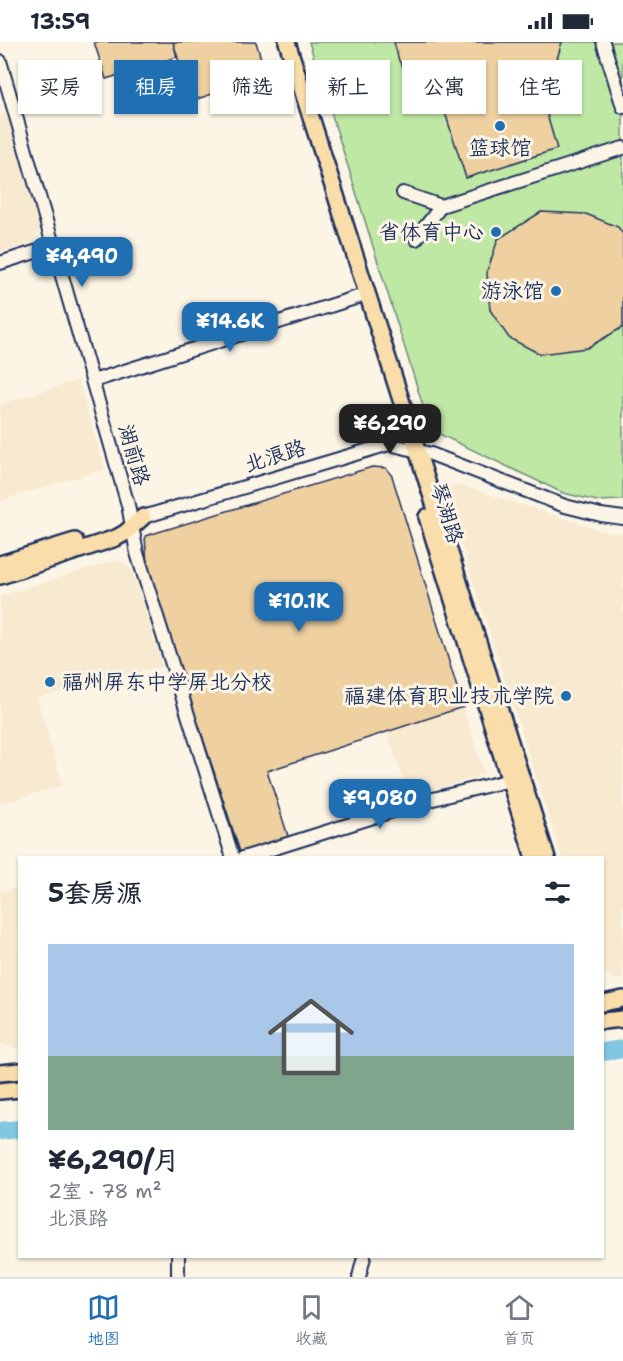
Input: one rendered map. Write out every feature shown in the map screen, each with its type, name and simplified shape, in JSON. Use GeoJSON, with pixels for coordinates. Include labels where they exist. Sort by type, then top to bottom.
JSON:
{"type":"FeatureCollection","features":[{"type":"Feature","properties":{"kind":"main road","name":"琴湖路"},"geometry":{"type":"LineString","coordinates":[[278,42],[358,297],[410,448],[533,856]]}},
{"type":"Feature","properties":{"kind":"main road"},"geometry":{"type":"LineString","coordinates":[[287,42],[410,448],[546,856]]}},
{"type":"Feature","properties":{"kind":"main road","name":"北浪路"},"geometry":{"type":"LineString","coordinates":[[0,564],[135,522]]}},
{"type":"Feature","properties":{"kind":"main road","name":"北浪路"},"geometry":{"type":"LineString","coordinates":[[0,576],[116,538],[135,522]]}},
{"type":"Feature","properties":{"kind":"main road"},"geometry":{"type":"LineString","coordinates":[[604,1003],[623,999]]}},
{"type":"Feature","properties":{"kind":"main road"},"geometry":{"type":"LineString","coordinates":[[604,1021],[623,1018]]}},
{"type":"Feature","properties":{"kind":"main road"},"geometry":{"type":"LineString","coordinates":[[0,1073],[18,1071]]}},
{"type":"Feature","properties":{"kind":"main road"},"geometry":{"type":"LineString","coordinates":[[0,1091],[18,1089]]}},
{"type":"Feature","properties":{"kind":"street"},"geometry":{"type":"LineString","coordinates":[[603,42],[623,107]]}},
{"type":"Feature","properties":{"kind":"street","name":"湖前路"},"geometry":{"type":"LineString","coordinates":[[0,61],[232,856]]}},
{"type":"Feature","properties":{"kind":"street"},"geometry":{"type":"LineString","coordinates":[[416,239],[441,206],[623,148]]}},
{"type":"Feature","properties":{"kind":"street"},"geometry":{"type":"LineString","coordinates":[[403,193],[441,206]]}},
{"type":"Feature","properties":{"kind":"street"},"geometry":{"type":"LineString","coordinates":[[0,262],[54,246]]}},
{"type":"Feature","properties":{"kind":"street"},"geometry":{"type":"LineString","coordinates":[[93,381],[358,297]]}},
{"type":"Feature","properties":{"kind":"street","name":"北浪路"},"geometry":{"type":"LineString","coordinates":[[135,522],[389,444],[410,448],[564,506],[623,518]]}},
{"type":"Feature","properties":{"kind":"street"},"geometry":{"type":"LineString","coordinates":[[249,856],[421,802],[510,780]]}},
{"type":"Feature","properties":{"kind":"street"},"geometry":{"type":"LineString","coordinates":[[178,1258],[178,1277]]}},
{"type":"Feature","properties":{"kind":"street"},"geometry":{"type":"LineString","coordinates":[[359,1277],[364,1258]]}},
{"type":"Feature","properties":{"kind":"shaded area"},"geometry":{"type":"Polygon","coordinates":[[[7,112],[40,230],[31,243],[0,253],[0,115],[7,112]]]}},
{"type":"Feature","properties":{"kind":"shaded area"},"geometry":{"type":"Polygon","coordinates":[[[78,380],[105,469],[0,501],[0,404],[78,380]]]}},
{"type":"Feature","properties":{"kind":"shaded area","name":"福建体育职业技术学院"},"geometry":{"type":"Polygon","coordinates":[[[452,485],[464,486],[606,532],[623,533],[623,978],[617,980],[604,974],[604,856],[561,856],[446,496],[452,485]]]}},
{"type":"Feature","properties":{"kind":"shaded area","name":"福州屏东中学屏北分校"},"geometry":{"type":"Polygon","coordinates":[[[113,561],[124,562],[132,570],[163,666],[37,698],[63,785],[0,804],[0,596],[113,561]]]}},
{"type":"Feature","properties":{"kind":"shaded area"},"geometry":{"type":"Polygon","coordinates":[[[463,707],[485,774],[409,799],[387,732],[463,707]]]}},
{"type":"Feature","properties":{"kind":"shaded area"},"geometry":{"type":"Polygon","coordinates":[[[18,886],[18,1048],[0,1044],[0,892],[18,886]]]}},
{"type":"Feature","properties":{"kind":"green space","name":"省体育中心"},"geometry":{"type":"Polygon","coordinates":[[[309,42],[623,42],[623,500],[597,501],[563,493],[437,433],[428,422],[332,114],[390,114],[390,60],[315,60],[309,42]]]}},
{"type":"Feature","properties":{"kind":"building"},"geometry":{"type":"Polygon","coordinates":[[[94,42],[173,42],[177,57],[167,60],[114,60],[114,77],[106,79],[102,60],[100,60],[94,42]]]}},
{"type":"Feature","properties":{"kind":"building"},"geometry":{"type":"Polygon","coordinates":[[[173,42],[256,42],[261,60],[210,60],[210,95],[198,99],[198,60],[178,60],[173,42]]]}},
{"type":"Feature","properties":{"kind":"building"},"geometry":{"type":"Polygon","coordinates":[[[394,42],[562,42],[557,60],[498,60],[498,114],[547,114],[557,149],[466,178],[446,114],[486,114],[486,60],[402,60],[402,65],[394,42]]]}},
{"type":"Feature","properties":{"kind":"building","name":"游泳馆"},"geometry":{"type":"Polygon","coordinates":[[[541,212],[586,214],[618,227],[623,234],[623,327],[587,348],[540,354],[509,338],[490,310],[487,272],[498,239],[541,212]]]}},
{"type":"Feature","properties":{"kind":"building"},"geometry":{"type":"Polygon","coordinates":[[[372,467],[386,468],[392,476],[463,707],[267,771],[289,839],[241,855],[147,566],[145,536],[372,467]]]}},
{"type":"Feature","properties":{"kind":"waterway"},"geometry":{"type":"LineString","coordinates":[[604,1052],[623,1049]]}},
{"type":"Feature","properties":{"kind":"waterway"},"geometry":{"type":"LineString","coordinates":[[0,1131],[18,1129]]}},
{"type":"Feature","properties":{"kind":"place","name":"篮球馆"},"geometry":{"type":"Point","coordinates":[500,126]}},
{"type":"Feature","properties":{"kind":"place","name":"省体育中心"},"geometry":{"type":"Point","coordinates":[496,232]}},
{"type":"Feature","properties":{"kind":"place","name":"游泳馆"},"geometry":{"type":"Point","coordinates":[556,291]}},
{"type":"Feature","properties":{"kind":"place","name":"福州屏东中学屏北分校"},"geometry":{"type":"Point","coordinates":[50,682]}},
{"type":"Feature","properties":{"kind":"place","name":"福建体育职业技术学院"},"geometry":{"type":"Point","coordinates":[566,696]}}]}
